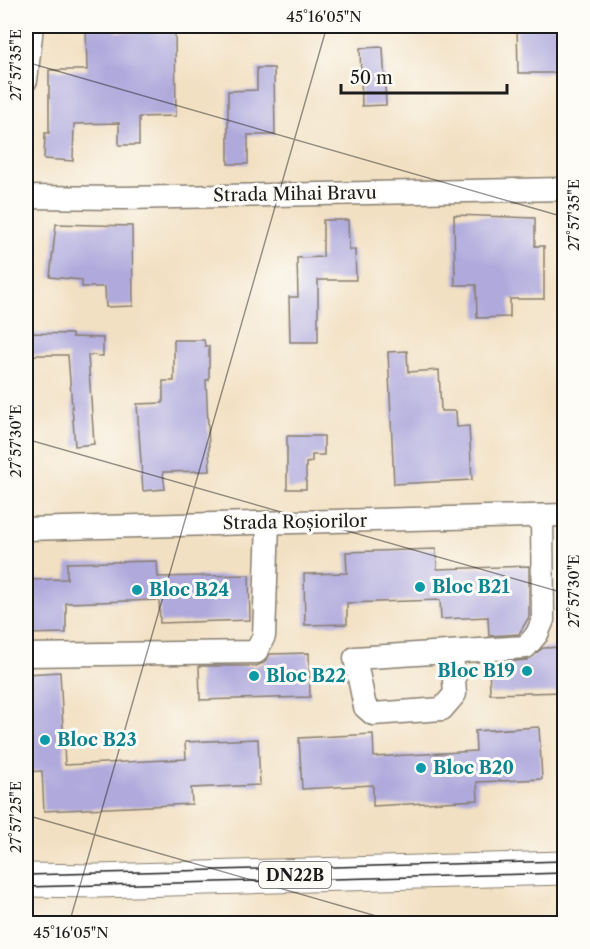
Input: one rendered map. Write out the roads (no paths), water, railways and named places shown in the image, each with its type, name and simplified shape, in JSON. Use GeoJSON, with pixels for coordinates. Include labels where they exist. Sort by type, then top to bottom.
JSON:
{"type":"FeatureCollection","features":[{"type":"Feature","properties":{"kind":"main road","name":"DN22B"},"geometry":{"type":"LineString","coordinates":[[26,880],[97,881],[564,868]]}},
{"type":"Feature","properties":{"kind":"street"},"geometry":{"type":"LineString","coordinates":[[26,80],[32,26]]}},
{"type":"Feature","properties":{"kind":"street","name":"Strada Mihai Bravu"},"geometry":{"type":"LineString","coordinates":[[26,197],[124,198],[564,189]]}},
{"type":"Feature","properties":{"kind":"street","name":"Strada Roșiorilor"},"geometry":{"type":"LineString","coordinates":[[26,528],[564,515]]}},
{"type":"Feature","properties":{"kind":"street"},"geometry":{"type":"LineString","coordinates":[[452,652],[455,694],[442,709],[373,714],[365,707],[355,658],[526,647],[537,634],[543,620],[542,516]]}},
{"type":"Feature","properties":{"kind":"street"},"geometry":{"type":"LineString","coordinates":[[26,655],[256,652],[264,636],[268,523]]}},
{"type":"Feature","properties":{"kind":"tram line"},"geometry":{"type":"LineString","coordinates":[[26,875],[564,861]]}},
{"type":"Feature","properties":{"kind":"tram line"},"geometry":{"type":"LineString","coordinates":[[26,887],[564,873]]}},
{"type":"Feature","properties":{"kind":"place","name":"Bloc B21"},"geometry":{"type":"Point","coordinates":[420,587]}},
{"type":"Feature","properties":{"kind":"place","name":"Bloc B24"},"geometry":{"type":"Point","coordinates":[137,590]}},
{"type":"Feature","properties":{"kind":"place","name":"Bloc B19"},"geometry":{"type":"Point","coordinates":[527,671]}},
{"type":"Feature","properties":{"kind":"place","name":"Bloc B22"},"geometry":{"type":"Point","coordinates":[254,676]}},
{"type":"Feature","properties":{"kind":"place","name":"Bloc B23"},"geometry":{"type":"Point","coordinates":[45,740]}},
{"type":"Feature","properties":{"kind":"place","name":"Bloc B20"},"geometry":{"type":"Point","coordinates":[421,768]}}]}
